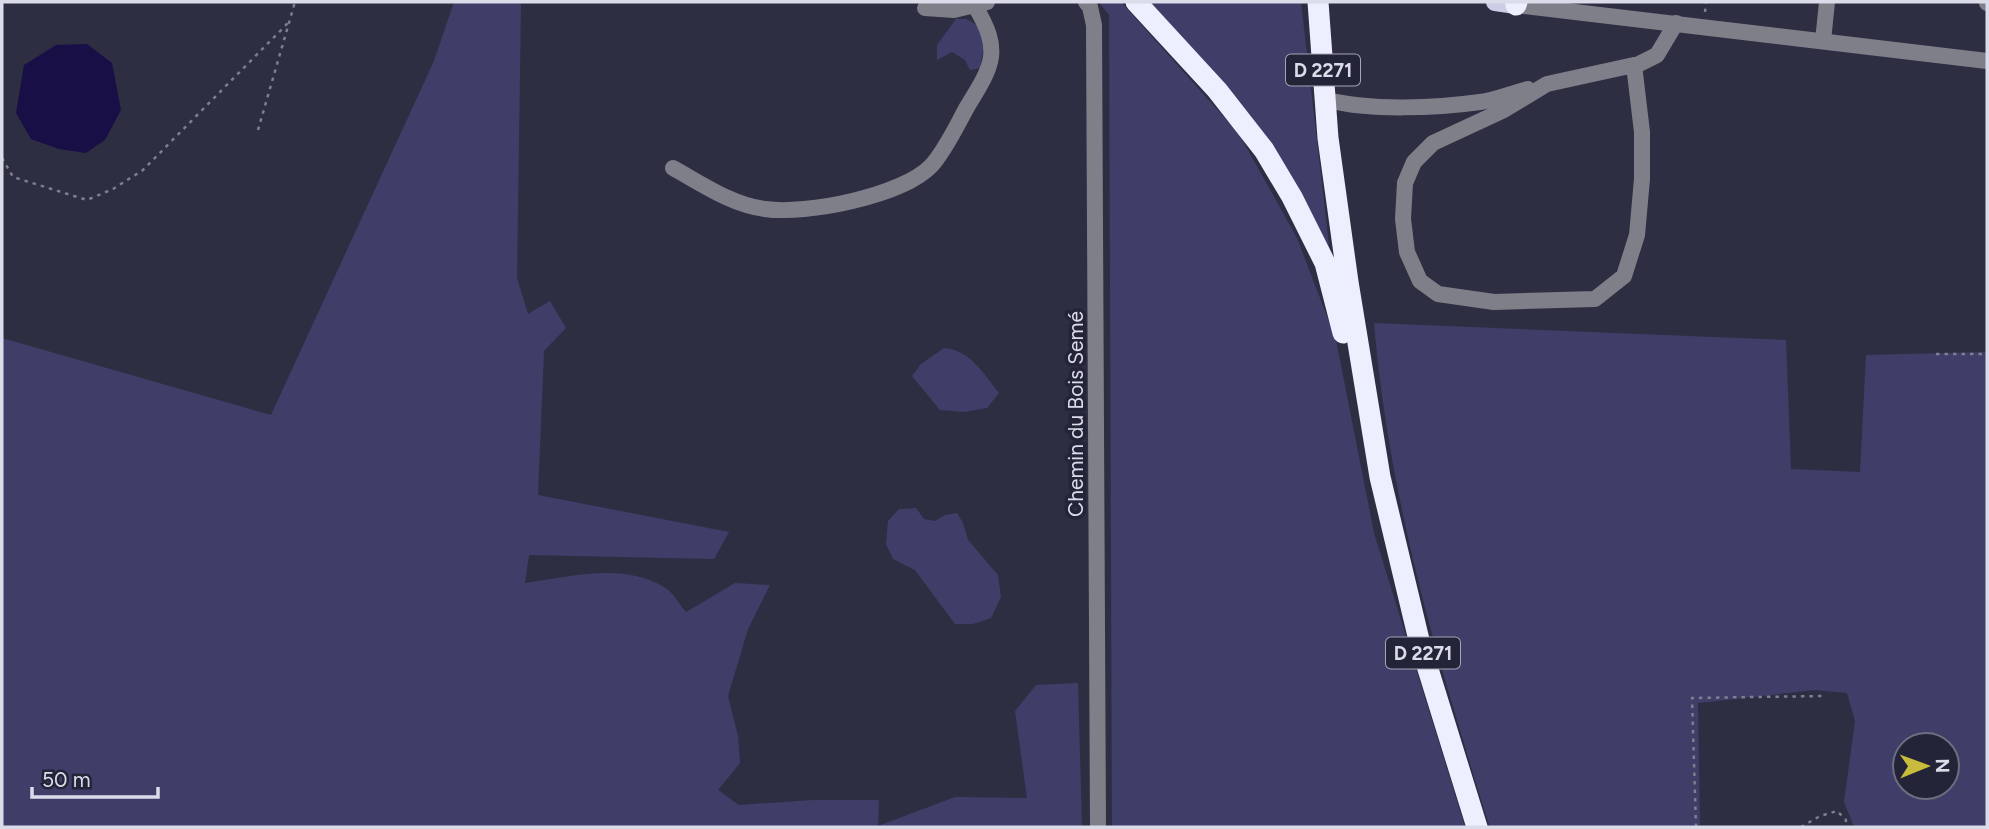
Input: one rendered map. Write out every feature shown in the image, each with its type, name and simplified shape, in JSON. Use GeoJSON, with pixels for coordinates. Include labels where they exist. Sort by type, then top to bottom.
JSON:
{"type":"FeatureCollection","features":[{"type":"Feature","properties":{"kind":"highway"},"geometry":{"type":"LineString","coordinates":[[1136,2],[1217,90],[1264,150],[1292,197],[1325,263],[1360,415],[1380,477]]}},
{"type":"Feature","properties":{"kind":"highway","name":"D 2271"},"geometry":{"type":"LineString","coordinates":[[1318,2],[1328,138],[1380,477],[1419,640],[1477,827]]}},
{"type":"Feature","properties":{"kind":"highway"},"geometry":{"type":"LineString","coordinates":[[1327,2],[1328,138]]}},
{"type":"Feature","properties":{"kind":"street","name":"Chemin du Bois Semé"},"geometry":{"type":"LineString","coordinates":[[1086,2],[1090,7],[1094,25],[1098,827]]}},
{"type":"Feature","properties":{"kind":"street"},"geometry":{"type":"LineString","coordinates":[[1823,41],[1828,2]]}},
{"type":"Feature","properties":{"kind":"street"},"geometry":{"type":"LineString","coordinates":[[1509,3],[1987,61]]}},
{"type":"Feature","properties":{"kind":"street"},"geometry":{"type":"LineString","coordinates":[[673,168],[732,200],[765,209],[804,209],[868,197],[911,182],[932,165],[981,84],[993,54],[981,4],[954,10],[925,8]]}},
{"type":"Feature","properties":{"kind":"street"},"geometry":{"type":"LineString","coordinates":[[1328,100],[1349,106],[1482,102],[1547,83],[1634,65],[1657,55],[1676,23]]}},
{"type":"Feature","properties":{"kind":"street"},"geometry":{"type":"LineString","coordinates":[[1547,83],[1504,110],[1433,143],[1414,162],[1405,183],[1403,219],[1407,252],[1420,281],[1438,294],[1494,302],[1595,299],[1624,276],[1637,235],[1642,179],[1642,132],[1634,65]]}},
{"type":"Feature","properties":{"kind":"path"},"geometry":{"type":"LineString","coordinates":[[258,131],[295,2]]}},
{"type":"Feature","properties":{"kind":"path"},"geometry":{"type":"LineString","coordinates":[[2,158],[13,177],[87,200],[113,189],[143,170],[289,22]]}},
{"type":"Feature","properties":{"kind":"path"},"geometry":{"type":"LineString","coordinates":[[1936,355],[1987,354]]}},
{"type":"Feature","properties":{"kind":"path"},"geometry":{"type":"LineString","coordinates":[[1696,827],[1692,698],[1822,696]]}},
{"type":"Feature","properties":{"kind":"path"},"geometry":{"type":"LineString","coordinates":[[1801,827],[1820,816],[1837,811],[1846,820],[1845,827]]}},
{"type":"Feature","properties":{"kind":"shaded area"},"geometry":{"type":"Polygon","coordinates":[[[454,2],[521,2],[517,278],[528,314],[550,301],[566,328],[544,351],[538,495],[729,532],[714,559],[529,555],[525,583],[595,573],[630,575],[648,579],[664,587],[686,612],[735,583],[770,585],[748,629],[728,696],[738,736],[740,763],[718,790],[739,805],[813,800],[879,800],[878,826],[955,797],[1027,798],[1015,711],[1036,685],[1078,683],[1082,827],[2,827],[2,338],[271,415],[434,61],[454,2]]]}},
{"type":"Feature","properties":{"kind":"shaded area"},"geometry":{"type":"Polygon","coordinates":[[[1099,2],[1121,2],[1239,134],[1297,238],[1336,340],[1374,533],[1465,827],[1112,827],[1109,15],[1099,2]]]}},
{"type":"Feature","properties":{"kind":"shaded area"},"geometry":{"type":"Polygon","coordinates":[[[1144,2],[1301,2],[1330,254],[1144,2]]]}},
{"type":"Feature","properties":{"kind":"shaded area"},"geometry":{"type":"Polygon","coordinates":[[[956,19],[967,19],[982,29],[985,39],[980,68],[970,70],[965,60],[952,52],[937,60],[937,45],[956,19]]]}},
{"type":"Feature","properties":{"kind":"shaded area"},"geometry":{"type":"Polygon","coordinates":[[[87,44],[112,63],[121,110],[105,140],[86,153],[59,149],[31,139],[16,113],[24,65],[56,45],[87,44]]]}},
{"type":"Feature","properties":{"kind":"shaded area"},"geometry":{"type":"Polygon","coordinates":[[[1374,323],[1786,340],[1791,469],[1860,472],[1866,355],[1987,352],[1987,827],[1854,827],[1844,802],[1855,721],[1847,693],[1815,690],[1698,703],[1700,827],[1490,827],[1440,663],[1415,567],[1386,421],[1374,323]]]}},
{"type":"Feature","properties":{"kind":"shaded area"},"geometry":{"type":"Polygon","coordinates":[[[944,348],[969,358],[999,393],[987,408],[964,412],[940,410],[912,376],[921,364],[944,348]]]}},
{"type":"Feature","properties":{"kind":"shaded area"},"geometry":{"type":"Polygon","coordinates":[[[916,508],[924,519],[935,521],[945,515],[957,513],[968,540],[998,575],[1001,597],[991,618],[973,624],[955,624],[915,570],[893,559],[886,544],[888,521],[899,509],[916,508]]]}}]}
